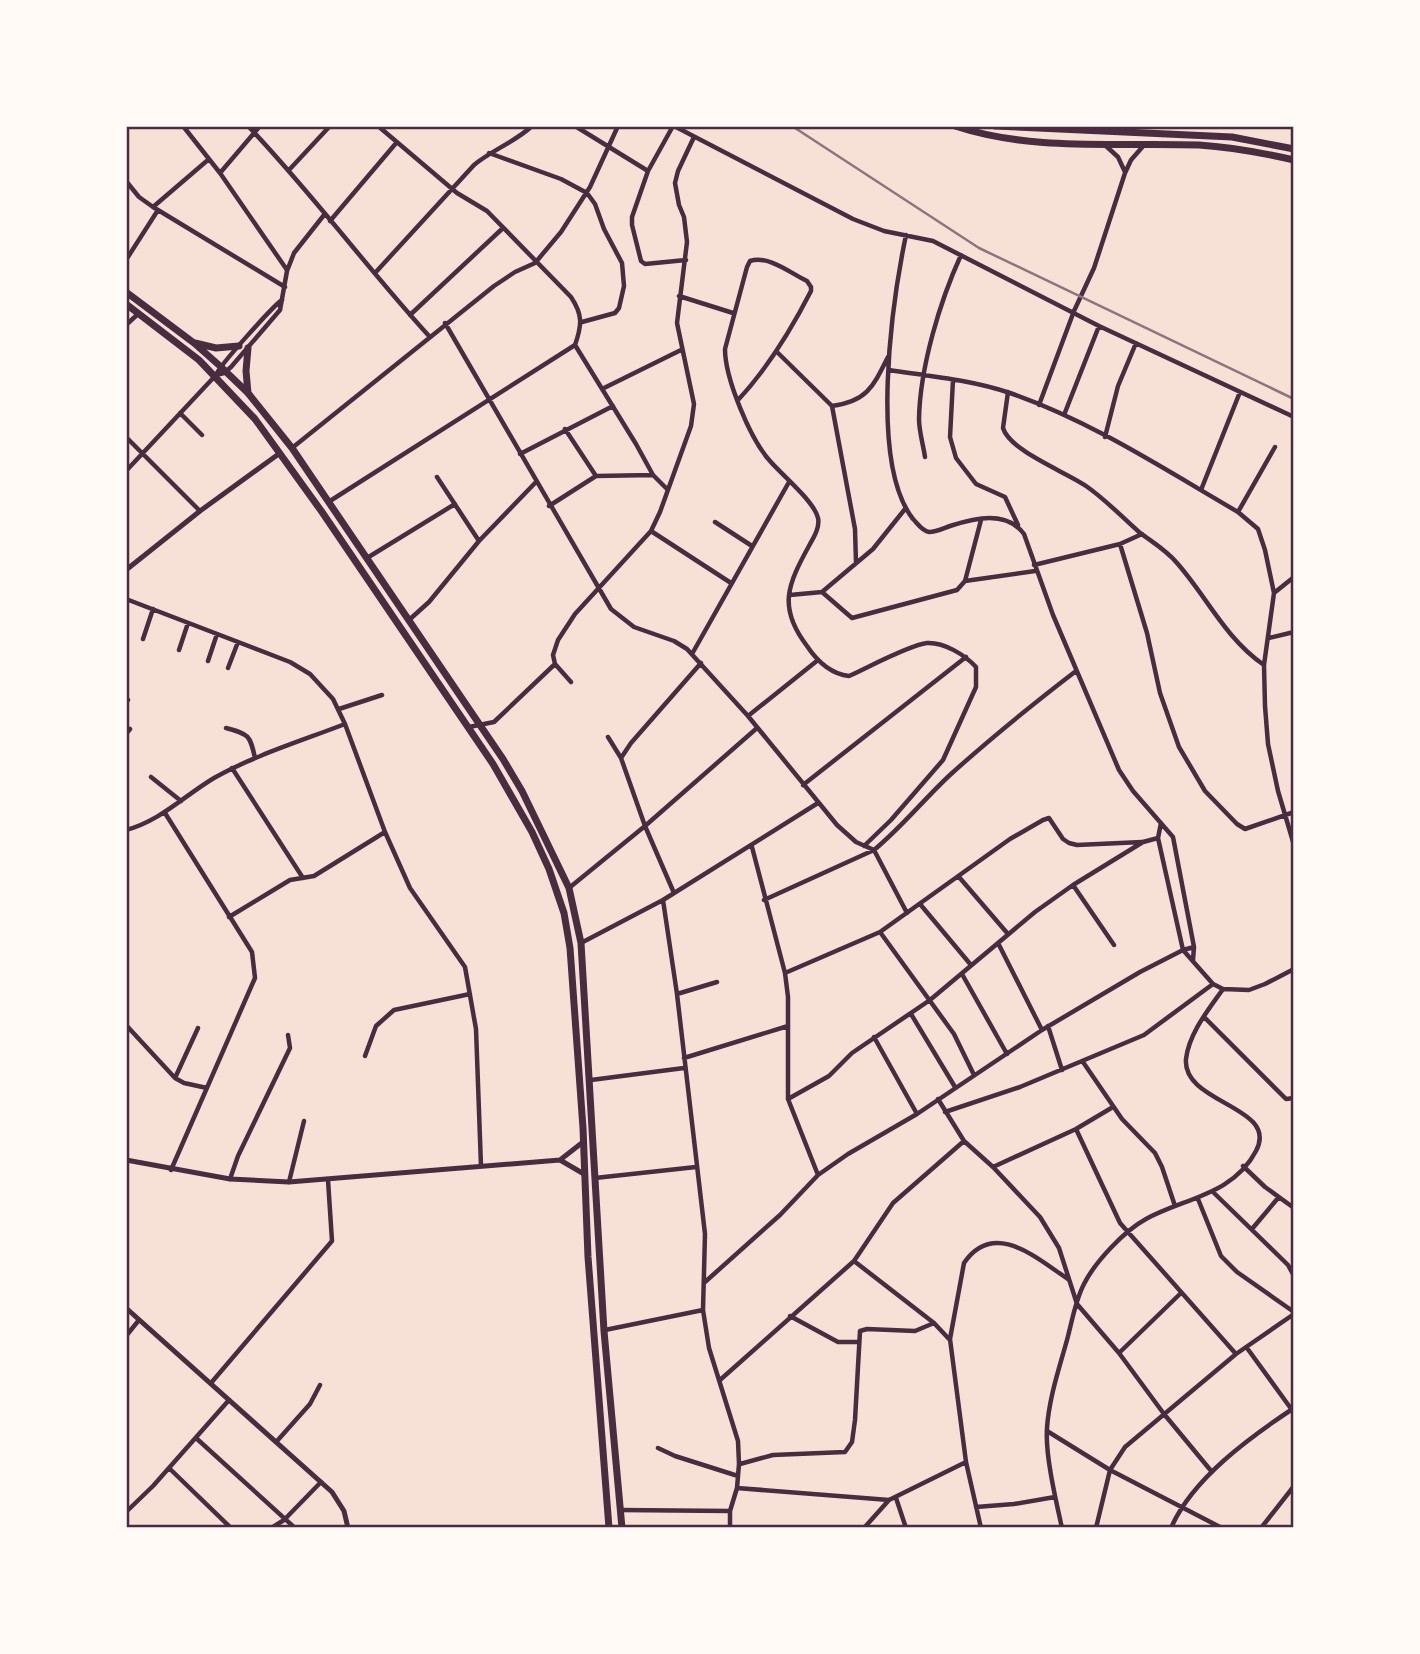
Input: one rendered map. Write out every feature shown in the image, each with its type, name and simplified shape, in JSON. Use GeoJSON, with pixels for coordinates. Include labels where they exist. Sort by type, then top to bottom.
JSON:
{"type":"FeatureCollection","features":[{"type":"Feature","properties":{"kind":"main road"},"geometry":{"type":"LineString","coordinates":[[955,126],[994,137],[1047,143],[1105,146],[1202,145],[1294,160]]}},
{"type":"Feature","properties":{"kind":"main road"},"geometry":{"type":"LineString","coordinates":[[995,126],[1232,137],[1294,149]]}},
{"type":"Feature","properties":{"kind":"main road"},"geometry":{"type":"LineString","coordinates":[[1047,143],[1048,129]]}},
{"type":"Feature","properties":{"kind":"main road"},"geometry":{"type":"LineString","coordinates":[[1232,137],[1232,149]]}},
{"type":"Feature","properties":{"kind":"main road"},"geometry":{"type":"LineString","coordinates":[[126,292],[194,342],[223,369],[248,393],[292,448],[480,724],[522,791],[569,888],[581,943],[604,1331],[622,1528]]}},
{"type":"Feature","properties":{"kind":"main road"},"geometry":{"type":"LineString","coordinates":[[126,304],[216,375],[245,407],[280,453],[493,765],[533,832],[549,869],[564,913],[570,948],[586,1175],[588,1256],[609,1528]]}},
{"type":"Feature","properties":{"kind":"main road"},"geometry":{"type":"LineString","coordinates":[[194,342],[216,348],[239,346]]}},
{"type":"Feature","properties":{"kind":"main road"},"geometry":{"type":"LineString","coordinates":[[248,348],[248,393]]}},
{"type":"Feature","properties":{"kind":"main road"},"geometry":{"type":"LineString","coordinates":[[588,1256],[599,1255]]}},
{"type":"Feature","properties":{"kind":"main road"},"geometry":{"type":"LineString","coordinates":[[604,1463],[615,1462]]}},
{"type":"Feature","properties":{"kind":"street"},"geometry":{"type":"LineString","coordinates":[[183,126],[220,173],[287,271]]}},
{"type":"Feature","properties":{"kind":"street"},"geometry":{"type":"LineString","coordinates":[[248,126],[289,170],[324,215],[429,336]]}},
{"type":"Feature","properties":{"kind":"street"},"geometry":{"type":"LineString","coordinates":[[220,173],[260,126]]}},
{"type":"Feature","properties":{"kind":"street"},"geometry":{"type":"LineString","coordinates":[[289,170],[330,126]]}},
{"type":"Feature","properties":{"kind":"street"},"geometry":{"type":"LineString","coordinates":[[330,501],[575,345],[582,322],[580,311],[571,297],[483,208],[466,200],[378,126]]}},
{"type":"Feature","properties":{"kind":"street"},"geometry":{"type":"LineString","coordinates":[[375,273],[451,188],[489,153],[532,126]]}},
{"type":"Feature","properties":{"kind":"street"},"geometry":{"type":"LineString","coordinates":[[575,126],[648,171]]}},
{"type":"Feature","properties":{"kind":"street"},"geometry":{"type":"LineString","coordinates":[[292,448],[445,323],[515,272],[536,263],[587,193],[618,126]]}},
{"type":"Feature","properties":{"kind":"street"},"geometry":{"type":"LineString","coordinates":[[686,260],[648,264],[641,261],[632,225],[648,171],[674,126],[853,219],[884,231],[933,241],[1100,326],[1294,417]]}},
{"type":"Feature","properties":{"kind":"street"},"geometry":{"type":"LineString","coordinates":[[571,682],[555,664],[553,655],[558,640],[575,614],[651,531],[691,426],[694,404],[677,323],[686,260],[686,231],[675,183],[694,137]]}},
{"type":"Feature","properties":{"kind":"street"},"geometry":{"type":"LineString","coordinates":[[330,221],[397,142]]}},
{"type":"Feature","properties":{"kind":"street"},"geometry":{"type":"LineString","coordinates":[[1039,405],[1074,311],[1094,268],[1125,173],[1131,160],[1145,144]]}},
{"type":"Feature","properties":{"kind":"street"},"geometry":{"type":"LineString","coordinates":[[1105,146],[1118,157],[1125,173]]}},
{"type":"Feature","properties":{"kind":"street"},"geometry":{"type":"LineString","coordinates":[[489,153],[561,179],[587,193],[594,204],[619,255],[625,278],[618,310],[613,314],[582,322]]}},
{"type":"Feature","properties":{"kind":"street"},"geometry":{"type":"LineString","coordinates":[[153,206],[209,159]]}},
{"type":"Feature","properties":{"kind":"street"},"geometry":{"type":"LineString","coordinates":[[126,181],[139,197],[158,210],[285,287]]}},
{"type":"Feature","properties":{"kind":"street"},"geometry":{"type":"LineString","coordinates":[[126,260],[158,210]]}},
{"type":"Feature","properties":{"kind":"street"},"geometry":{"type":"LineString","coordinates":[[126,471],[216,375],[248,348],[280,310],[287,271],[298,247],[324,215]]}},
{"type":"Feature","properties":{"kind":"street"},"geometry":{"type":"LineString","coordinates":[[410,315],[503,228]]}},
{"type":"Feature","properties":{"kind":"street"},"geometry":{"type":"LineString","coordinates":[[906,235],[896,285],[888,356],[889,449],[905,509],[921,528],[930,532],[1002,518],[1019,528]]}},
{"type":"Feature","properties":{"kind":"street"},"geometry":{"type":"LineString","coordinates":[[925,457],[919,419],[924,375],[945,290],[961,255]]}},
{"type":"Feature","properties":{"kind":"street"},"geometry":{"type":"LineString","coordinates":[[738,400],[795,323],[811,291],[807,281],[759,258],[750,261],[747,267],[724,349],[725,361],[738,400],[761,451],[807,501],[818,518],[817,528],[794,577],[787,606],[798,635],[818,660],[834,672],[849,676],[925,643],[943,646],[967,657],[976,667],[976,687],[943,760],[891,820],[864,846]]}},
{"type":"Feature","properties":{"kind":"street"},"geometry":{"type":"LineString","coordinates":[[679,296],[733,313]]}},
{"type":"Feature","properties":{"kind":"street"},"geometry":{"type":"LineString","coordinates":[[223,369],[239,346],[282,300]]}},
{"type":"Feature","properties":{"kind":"street"},"geometry":{"type":"LineString","coordinates":[[126,325],[138,313]]}},
{"type":"Feature","properties":{"kind":"street"},"geometry":{"type":"LineString","coordinates":[[445,323],[611,609],[634,627],[674,641],[701,663],[848,836],[874,850],[908,913]]}},
{"type":"Feature","properties":{"kind":"street"},"geometry":{"type":"LineString","coordinates":[[1064,415],[1100,326]]}},
{"type":"Feature","properties":{"kind":"street"},"geometry":{"type":"LineString","coordinates":[[1105,437],[1118,386],[1136,343]]}},
{"type":"Feature","properties":{"kind":"street"},"geometry":{"type":"LineString","coordinates":[[575,345],[653,475],[667,489]]}},
{"type":"Feature","properties":{"kind":"street"},"geometry":{"type":"LineString","coordinates":[[602,388],[681,350]]}},
{"type":"Feature","properties":{"kind":"street"},"geometry":{"type":"LineString","coordinates":[[776,351],[832,406],[855,529],[856,563]]}},
{"type":"Feature","properties":{"kind":"street"},"geometry":{"type":"LineString","coordinates":[[832,406],[852,403],[869,390],[888,356]]}},
{"type":"Feature","properties":{"kind":"street"},"geometry":{"type":"LineString","coordinates":[[889,370],[1008,392],[1064,415],[1201,490],[1238,512],[1258,529],[1274,593],[1264,665],[1269,744],[1283,816],[1294,845]]}},
{"type":"Feature","properties":{"kind":"street"},"geometry":{"type":"LineString","coordinates":[[953,380],[950,437],[956,458],[976,484],[1005,497],[1024,534],[1076,671],[1119,770],[1133,791],[1173,837],[1194,947],[1193,960]]}},
{"type":"Feature","properties":{"kind":"street"},"geometry":{"type":"LineString","coordinates":[[1008,392],[1004,433],[1021,449],[1087,486],[1177,563],[1235,641],[1264,665]]}},
{"type":"Feature","properties":{"kind":"street"},"geometry":{"type":"LineString","coordinates":[[1201,490],[1240,392]]}},
{"type":"Feature","properties":{"kind":"street"},"geometry":{"type":"LineString","coordinates":[[520,454],[613,406]]}},
{"type":"Feature","properties":{"kind":"street"},"geometry":{"type":"LineString","coordinates":[[180,413],[202,435]]}},
{"type":"Feature","properties":{"kind":"street"},"geometry":{"type":"LineString","coordinates":[[565,429],[596,476]]}},
{"type":"Feature","properties":{"kind":"street"},"geometry":{"type":"LineString","coordinates":[[126,436],[200,511]]}},
{"type":"Feature","properties":{"kind":"street"},"geometry":{"type":"LineString","coordinates":[[1238,512],[1275,447]]}},
{"type":"Feature","properties":{"kind":"street"},"geometry":{"type":"LineString","coordinates":[[126,570],[200,511],[280,453]]}},
{"type":"Feature","properties":{"kind":"street"},"geometry":{"type":"LineString","coordinates":[[550,506],[596,476],[653,475]]}},
{"type":"Feature","properties":{"kind":"street"},"geometry":{"type":"LineString","coordinates":[[437,477],[479,541]]}},
{"type":"Feature","properties":{"kind":"street"},"geometry":{"type":"LineString","coordinates":[[408,620],[429,602],[479,541],[536,482]]}},
{"type":"Feature","properties":{"kind":"street"},"geometry":{"type":"LineString","coordinates":[[692,654],[789,482]]}},
{"type":"Feature","properties":{"kind":"street"},"geometry":{"type":"LineString","coordinates":[[367,558],[455,504]]}},
{"type":"Feature","properties":{"kind":"street"},"geometry":{"type":"LineString","coordinates":[[790,595],[822,592],[873,549],[905,509]]}},
{"type":"Feature","properties":{"kind":"street"},"geometry":{"type":"LineString","coordinates":[[822,592],[852,618],[957,590],[965,581],[981,520]]}},
{"type":"Feature","properties":{"kind":"street"},"geometry":{"type":"LineString","coordinates":[[715,522],[752,546]]}},
{"type":"Feature","properties":{"kind":"street"},"geometry":{"type":"LineString","coordinates":[[651,531],[732,583]]}},
{"type":"Feature","properties":{"kind":"street"},"geometry":{"type":"LineString","coordinates":[[965,581],[1035,568],[1120,544],[1142,534]]}},
{"type":"Feature","properties":{"kind":"street"},"geometry":{"type":"LineString","coordinates":[[1120,544],[1147,633],[1166,712],[1179,747],[1205,791],[1245,829],[1294,812]]}},
{"type":"Feature","properties":{"kind":"street"},"geometry":{"type":"LineString","coordinates":[[1274,593],[1294,577]]}},
{"type":"Feature","properties":{"kind":"street"},"geometry":{"type":"LineString","coordinates":[[126,599],[300,668],[327,690],[339,709],[385,832],[410,888],[465,967],[476,1029],[481,1166]]}},
{"type":"Feature","properties":{"kind":"street"},"geometry":{"type":"LineString","coordinates":[[143,639],[153,609]]}},
{"type":"Feature","properties":{"kind":"street"},"geometry":{"type":"LineString","coordinates":[[179,650],[188,623]]}},
{"type":"Feature","properties":{"kind":"street"},"geometry":{"type":"LineString","coordinates":[[1269,638],[1294,632]]}},
{"type":"Feature","properties":{"kind":"street"},"geometry":{"type":"LineString","coordinates":[[208,661],[217,634]]}},
{"type":"Feature","properties":{"kind":"street"},"geometry":{"type":"LineString","coordinates":[[228,668],[238,642]]}},
{"type":"Feature","properties":{"kind":"street"},"geometry":{"type":"LineString","coordinates":[[803,785],[967,657]]}},
{"type":"Feature","properties":{"kind":"street"},"geometry":{"type":"LineString","coordinates":[[748,716],[818,660]]}},
{"type":"Feature","properties":{"kind":"street"},"geometry":{"type":"LineString","coordinates":[[621,758],[701,663]]}},
{"type":"Feature","properties":{"kind":"street"},"geometry":{"type":"LineString","coordinates":[[468,728],[494,722],[555,664]]}},
{"type":"Feature","properties":{"kind":"street"},"geometry":{"type":"LineString","coordinates":[[764,900],[874,850],[952,773],[1076,671]]}},
{"type":"Feature","properties":{"kind":"street"},"geometry":{"type":"LineString","coordinates":[[339,709],[382,695]]}},
{"type":"Feature","properties":{"kind":"street"},"geometry":{"type":"LineString","coordinates":[[126,829],[147,823],[165,813],[232,768],[345,724]]}},
{"type":"Feature","properties":{"kind":"street"},"geometry":{"type":"LineString","coordinates":[[226,728],[243,732],[249,738],[255,758]]}},
{"type":"Feature","properties":{"kind":"street"},"geometry":{"type":"LineString","coordinates":[[569,888],[757,728]]}},
{"type":"Feature","properties":{"kind":"street"},"geometry":{"type":"LineString","coordinates":[[126,734],[130,729]]}},
{"type":"Feature","properties":{"kind":"street"},"geometry":{"type":"LineString","coordinates":[[608,737],[621,758],[645,826],[674,893]]}},
{"type":"Feature","properties":{"kind":"street"},"geometry":{"type":"LineString","coordinates":[[232,768],[303,878]]}},
{"type":"Feature","properties":{"kind":"street"},"geometry":{"type":"LineString","coordinates":[[151,777],[181,801]]}},
{"type":"Feature","properties":{"kind":"street"},"geometry":{"type":"LineString","coordinates":[[581,943],[663,900],[752,847],[818,803]]}},
{"type":"Feature","properties":{"kind":"street"},"geometry":{"type":"LineString","coordinates":[[165,813],[252,952],[255,978],[171,1170]]}},
{"type":"Feature","properties":{"kind":"street"},"geometry":{"type":"LineString","coordinates":[[785,973],[880,932],[1037,822],[1049,818],[1063,839],[1077,845],[1143,842],[1158,838]]}},
{"type":"Feature","properties":{"kind":"street"},"geometry":{"type":"LineString","coordinates":[[1161,822],[1158,838],[1183,950],[1213,984],[1223,989],[1255,989],[1294,969]]}},
{"type":"Feature","properties":{"kind":"street"},"geometry":{"type":"LineString","coordinates":[[229,917],[290,880],[314,876],[385,832]]}},
{"type":"Feature","properties":{"kind":"street"},"geometry":{"type":"LineString","coordinates":[[788,1099],[829,1076],[874,1037],[930,1000],[1035,912],[1143,842]]}},
{"type":"Feature","properties":{"kind":"street"},"geometry":{"type":"LineString","coordinates":[[752,847],[785,973],[788,1099],[818,1175]]}},
{"type":"Feature","properties":{"kind":"street"},"geometry":{"type":"LineString","coordinates":[[959,877],[1008,934]]}},
{"type":"Feature","properties":{"kind":"street"},"geometry":{"type":"LineString","coordinates":[[1073,885],[1114,945]]}},
{"type":"Feature","properties":{"kind":"street"},"geometry":{"type":"LineString","coordinates":[[663,900],[677,994],[705,1234],[703,1310],[709,1348],[738,1441],[737,1488],[730,1511],[730,1528]]}},
{"type":"Feature","properties":{"kind":"street"},"geometry":{"type":"LineString","coordinates":[[920,904],[971,965]]}},
{"type":"Feature","properties":{"kind":"street"},"geometry":{"type":"LineString","coordinates":[[880,932],[954,1034],[974,1074]]}},
{"type":"Feature","properties":{"kind":"street"},"geometry":{"type":"LineString","coordinates":[[998,943],[1042,1030]]}},
{"type":"Feature","properties":{"kind":"street"},"geometry":{"type":"LineString","coordinates":[[705,1282],[779,1215],[818,1175],[848,1154],[917,1114],[1048,1026],[1140,972],[1194,947]]}},
{"type":"Feature","properties":{"kind":"street"},"geometry":{"type":"LineString","coordinates":[[962,974],[1007,1054]]}},
{"type":"Feature","properties":{"kind":"street"},"geometry":{"type":"LineString","coordinates":[[677,994],[717,982]]}},
{"type":"Feature","properties":{"kind":"street"},"geometry":{"type":"LineString","coordinates":[[945,1112],[1083,1062],[1152,1031],[1213,984]]}},
{"type":"Feature","properties":{"kind":"street"},"geometry":{"type":"LineString","coordinates":[[1062,1528],[1046,1431],[1050,1404],[1085,1281],[1127,1232],[1156,1214],[1213,1192],[1256,1152],[1258,1130],[1246,1115],[1202,1090],[1186,1068],[1191,1042],[1223,989]]}},
{"type":"Feature","properties":{"kind":"street"},"geometry":{"type":"LineString","coordinates":[[365,1056],[376,1026],[394,1010],[470,994]]}},
{"type":"Feature","properties":{"kind":"street"},"geometry":{"type":"LineString","coordinates":[[911,1014],[955,1087]]}},
{"type":"Feature","properties":{"kind":"street"},"geometry":{"type":"LineString","coordinates":[[1204,1017],[1272,1087],[1286,1099],[1294,1098]]}},
{"type":"Feature","properties":{"kind":"street"},"geometry":{"type":"LineString","coordinates":[[126,1025],[175,1078],[207,1088]]}},
{"type":"Feature","properties":{"kind":"street"},"geometry":{"type":"LineString","coordinates":[[684,1058],[788,1026]]}},
{"type":"Feature","properties":{"kind":"street"},"geometry":{"type":"LineString","coordinates":[[1048,1026],[1062,1070]]}},
{"type":"Feature","properties":{"kind":"street"},"geometry":{"type":"LineString","coordinates":[[175,1078],[198,1028]]}},
{"type":"Feature","properties":{"kind":"street"},"geometry":{"type":"LineString","coordinates":[[230,1179],[238,1156],[290,1048],[288,1035]]}},
{"type":"Feature","properties":{"kind":"street"},"geometry":{"type":"LineString","coordinates":[[874,1037],[917,1114]]}},
{"type":"Feature","properties":{"kind":"street"},"geometry":{"type":"LineString","coordinates":[[1083,1062],[1113,1107],[1158,1158],[1175,1206]]}},
{"type":"Feature","properties":{"kind":"street"},"geometry":{"type":"LineString","coordinates":[[591,1080],[684,1068]]}},
{"type":"Feature","properties":{"kind":"street"},"geometry":{"type":"LineString","coordinates":[[938,1099],[964,1141],[993,1167],[1040,1217],[1059,1248],[1077,1304],[1212,1472]]}},
{"type":"Feature","properties":{"kind":"street"},"geometry":{"type":"LineString","coordinates":[[993,1167],[1076,1129],[1113,1107]]}},
{"type":"Feature","properties":{"kind":"street"},"geometry":{"type":"LineString","coordinates":[[289,1182],[304,1121]]}},
{"type":"Feature","properties":{"kind":"street"},"geometry":{"type":"LineString","coordinates":[[1076,1129],[1114,1212],[1127,1232],[1236,1354]]}},
{"type":"Feature","properties":{"kind":"street"},"geometry":{"type":"LineString","coordinates":[[720,1380],[854,1261],[892,1203],[964,1141]]}},
{"type":"Feature","properties":{"kind":"street"},"geometry":{"type":"LineString","coordinates":[[126,1160],[230,1179],[289,1182],[560,1160],[584,1142]]}},
{"type":"Feature","properties":{"kind":"street"},"geometry":{"type":"LineString","coordinates":[[560,1160],[586,1175]]}},
{"type":"Feature","properties":{"kind":"street"},"geometry":{"type":"LineString","coordinates":[[1244,1166],[1294,1208]]}},
{"type":"Feature","properties":{"kind":"street"},"geometry":{"type":"LineString","coordinates":[[595,1178],[696,1167]]}},
{"type":"Feature","properties":{"kind":"street"},"geometry":{"type":"LineString","coordinates":[[211,1383],[332,1241],[328,1180]]}},
{"type":"Feature","properties":{"kind":"street"},"geometry":{"type":"LineString","coordinates":[[1213,1192],[1288,1265],[1294,1276]]}},
{"type":"Feature","properties":{"kind":"street"},"geometry":{"type":"LineString","coordinates":[[1252,1229],[1279,1198]]}},
{"type":"Feature","properties":{"kind":"street"},"geometry":{"type":"LineString","coordinates":[[1096,1528],[1110,1470],[1125,1447],[1236,1354],[1294,1313],[1237,1272],[1221,1256],[1198,1199]]}},
{"type":"Feature","properties":{"kind":"street"},"geometry":{"type":"LineString","coordinates":[[981,1528],[966,1462],[950,1339],[964,1263],[971,1253],[989,1242],[1009,1244],[1069,1279]]}},
{"type":"Feature","properties":{"kind":"street"},"geometry":{"type":"LineString","coordinates":[[1288,1265],[1294,1258]]}},
{"type":"Feature","properties":{"kind":"street"},"geometry":{"type":"LineString","coordinates":[[854,1261],[950,1339]]}},
{"type":"Feature","properties":{"kind":"street"},"geometry":{"type":"LineString","coordinates":[[1119,1353],[1181,1293]]}},
{"type":"Feature","properties":{"kind":"street"},"geometry":{"type":"LineString","coordinates":[[126,1308],[321,1482],[338,1500],[348,1528]]}},
{"type":"Feature","properties":{"kind":"street"},"geometry":{"type":"LineString","coordinates":[[604,1331],[703,1310]]}},
{"type":"Feature","properties":{"kind":"street"},"geometry":{"type":"LineString","coordinates":[[790,1316],[838,1342],[858,1342]]}},
{"type":"Feature","properties":{"kind":"street"},"geometry":{"type":"LineString","coordinates":[[126,1336],[139,1320]]}},
{"type":"Feature","properties":{"kind":"street"},"geometry":{"type":"LineString","coordinates":[[739,1464],[765,1456],[840,1454],[849,1449],[858,1389],[858,1334],[864,1329],[915,1331],[933,1323]]}},
{"type":"Feature","properties":{"kind":"street"},"geometry":{"type":"LineString","coordinates":[[1171,1528],[1181,1507],[1212,1472],[1293,1409],[1247,1348]]}},
{"type":"Feature","properties":{"kind":"street"},"geometry":{"type":"LineString","coordinates":[[277,1441],[310,1404],[320,1385]]}},
{"type":"Feature","properties":{"kind":"street"},"geometry":{"type":"LineString","coordinates":[[126,1512],[229,1400]]}},
{"type":"Feature","properties":{"kind":"street"},"geometry":{"type":"LineString","coordinates":[[1046,1431],[1110,1470],[1222,1528]]}},
{"type":"Feature","properties":{"kind":"street"},"geometry":{"type":"LineString","coordinates":[[196,1438],[295,1528]]}},
{"type":"Feature","properties":{"kind":"street"},"geometry":{"type":"LineString","coordinates":[[658,1448],[738,1476]]}},
{"type":"Feature","properties":{"kind":"street"},"geometry":{"type":"LineString","coordinates":[[864,1528],[892,1499],[966,1462]]}},
{"type":"Feature","properties":{"kind":"street"},"geometry":{"type":"LineString","coordinates":[[169,1468],[231,1528]]}},
{"type":"Feature","properties":{"kind":"street"},"geometry":{"type":"LineString","coordinates":[[273,1527],[284,1520],[321,1482]]}},
{"type":"Feature","properties":{"kind":"street"},"geometry":{"type":"LineString","coordinates":[[1261,1528],[1294,1486]]}},
{"type":"Feature","properties":{"kind":"street"},"geometry":{"type":"LineString","coordinates":[[737,1488],[892,1499]]}},
{"type":"Feature","properties":{"kind":"street"},"geometry":{"type":"LineString","coordinates":[[976,1507],[1055,1497]]}},
{"type":"Feature","properties":{"kind":"street"},"geometry":{"type":"LineString","coordinates":[[892,1499],[906,1528]]}},
{"type":"Feature","properties":{"kind":"street"},"geometry":{"type":"LineString","coordinates":[[620,1510],[730,1511]]}},
{"type":"Feature","properties":{"kind":"railway"},"geometry":{"type":"LineString","coordinates":[[792,126],[979,248],[1294,399]]}}]}
